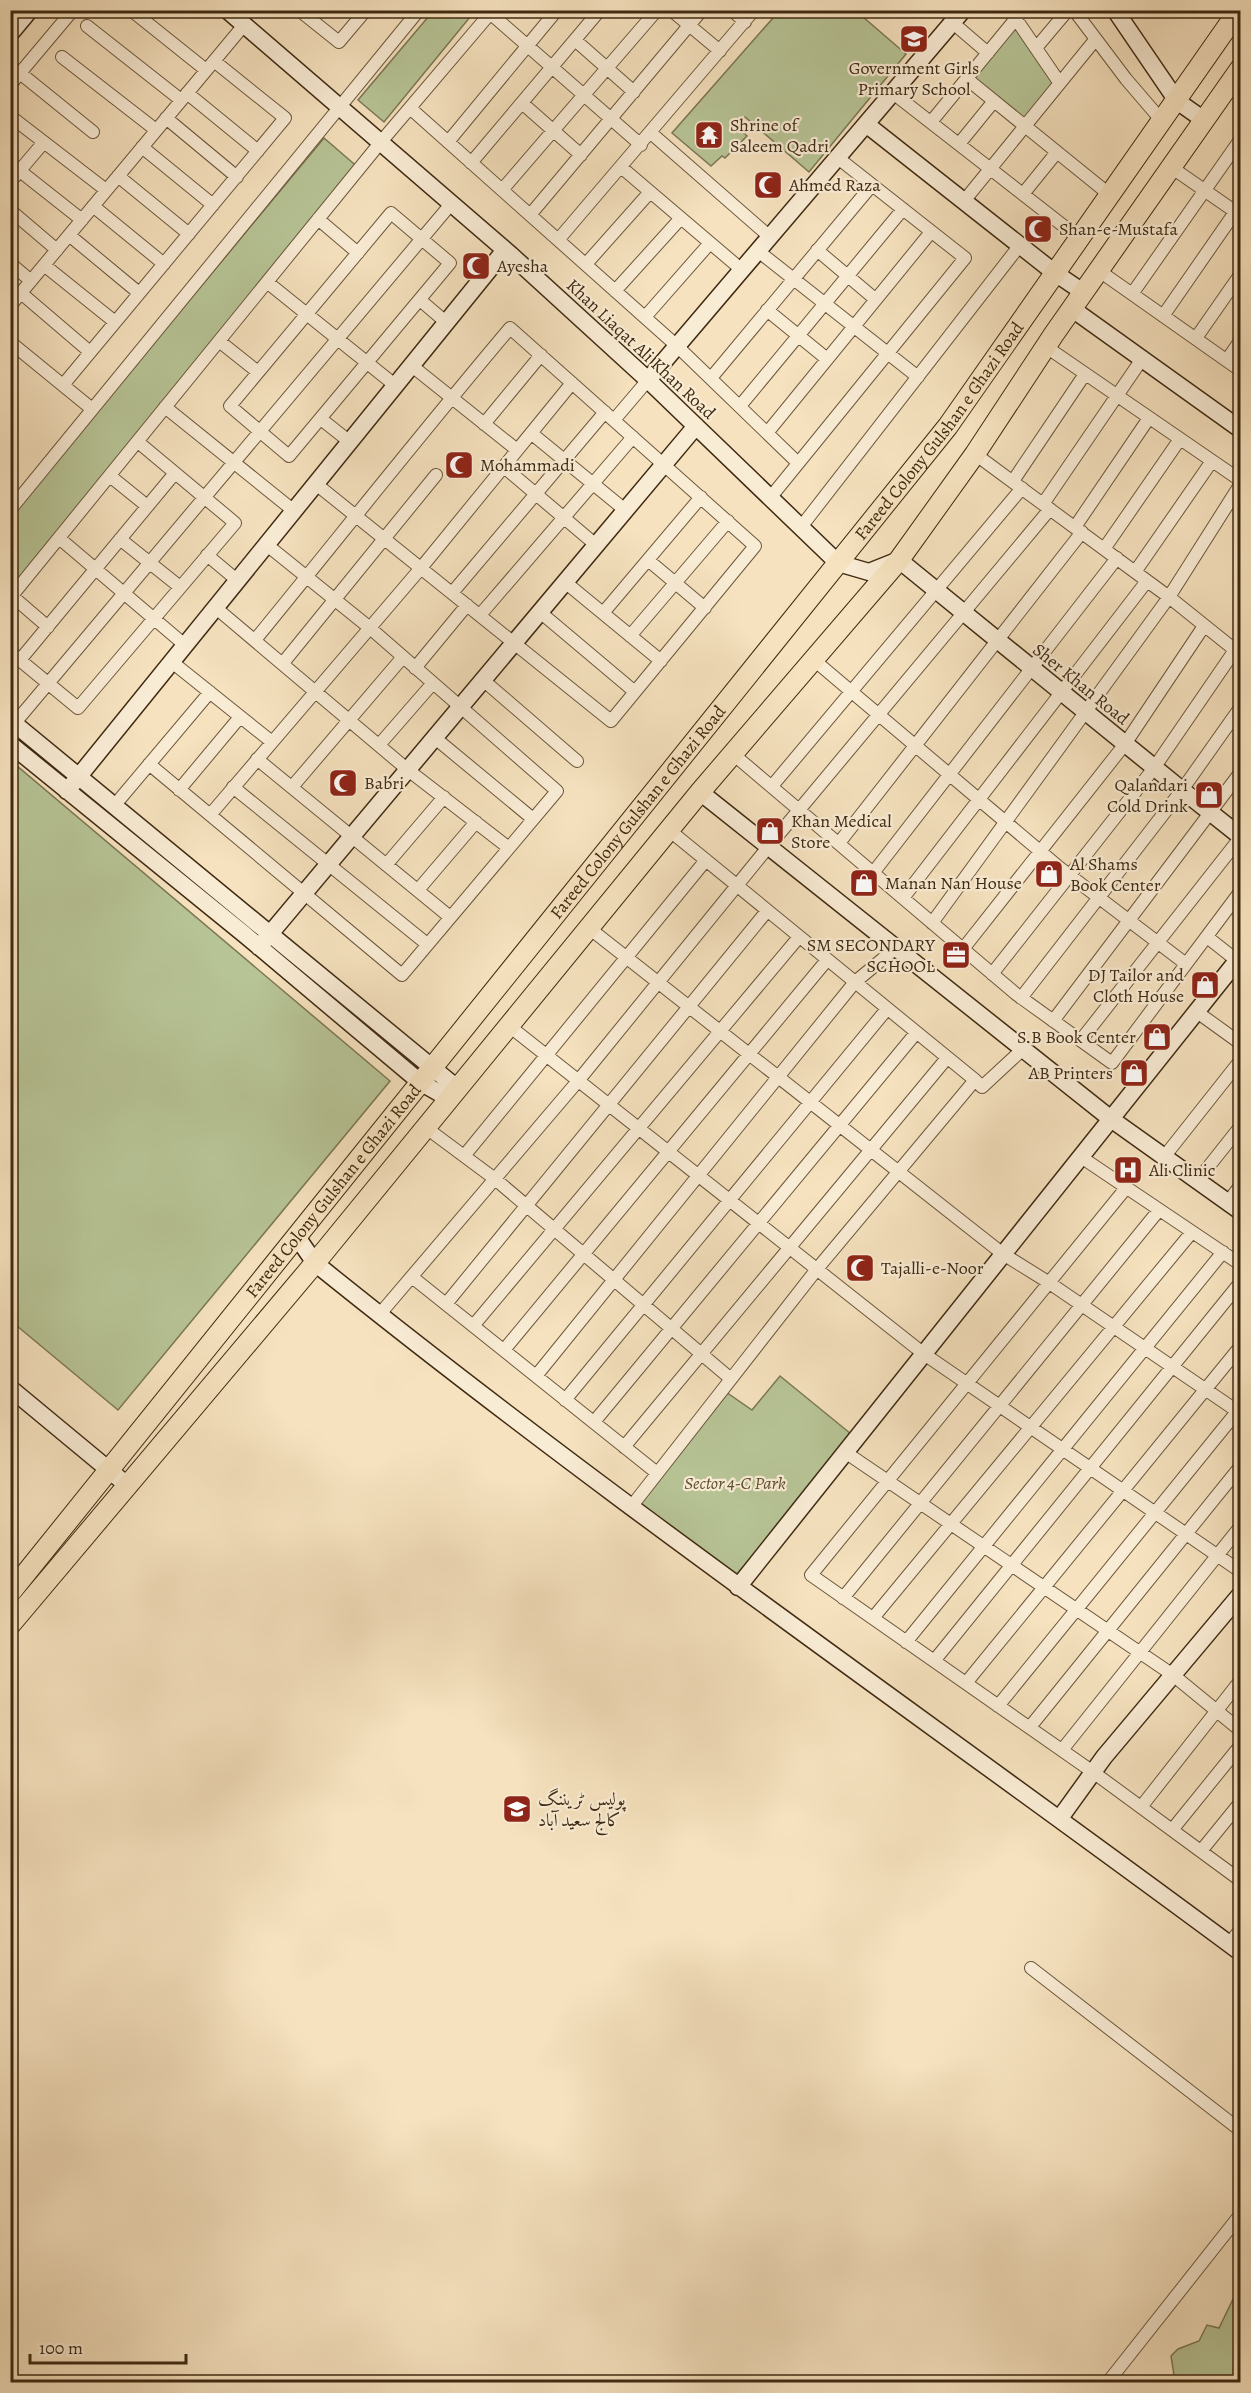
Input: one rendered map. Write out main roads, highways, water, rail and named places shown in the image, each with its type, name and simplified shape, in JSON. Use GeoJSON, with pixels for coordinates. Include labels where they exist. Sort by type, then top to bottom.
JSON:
{"type":"FeatureCollection","features":[{"type":"Feature","properties":{"kind":"main road","name":"Fareed Colony Gulshan e Ghazi Road"},"geometry":{"type":"LineString","coordinates":[[10,1593],[948,426],[1239,10]]}},
{"type":"Feature","properties":{"kind":"main road","name":"Fareed Colony Gulshan e Ghazi Road"},"geometry":{"type":"LineString","coordinates":[[10,1625],[315,1263],[700,792],[899,560],[975,454],[1071,308],[1240,69]]}},
{"type":"Feature","properties":{"kind":"place","name":"Government Girls Primary School"},"geometry":{"type":"Point","coordinates":[914,39]}},
{"type":"Feature","properties":{"kind":"place","name":"Shrine of Saleem Qadri"},"geometry":{"type":"Point","coordinates":[709,135]}},
{"type":"Feature","properties":{"kind":"place","name":"Ahmed Raza"},"geometry":{"type":"Point","coordinates":[768,185]}},
{"type":"Feature","properties":{"kind":"place","name":"Shan-e-Mustafa"},"geometry":{"type":"Point","coordinates":[1038,229]}},
{"type":"Feature","properties":{"kind":"place","name":"Ayesha"},"geometry":{"type":"Point","coordinates":[476,266]}},
{"type":"Feature","properties":{"kind":"place","name":"Mohammadi"},"geometry":{"type":"Point","coordinates":[459,465]}},
{"type":"Feature","properties":{"kind":"place","name":"Babri"},"geometry":{"type":"Point","coordinates":[343,783]}},
{"type":"Feature","properties":{"kind":"place","name":"Qalandari Cold Drink"},"geometry":{"type":"Point","coordinates":[1209,795]}},
{"type":"Feature","properties":{"kind":"place","name":"Khan Medical Store"},"geometry":{"type":"Point","coordinates":[770,831]}},
{"type":"Feature","properties":{"kind":"place","name":"Al Shams Book Center"},"geometry":{"type":"Point","coordinates":[1049,874]}},
{"type":"Feature","properties":{"kind":"place","name":"Manan Nan House"},"geometry":{"type":"Point","coordinates":[864,883]}},
{"type":"Feature","properties":{"kind":"place","name":"SM SECONDARY SCHOOL"},"geometry":{"type":"Point","coordinates":[956,955]}},
{"type":"Feature","properties":{"kind":"place","name":"DJ Tailor and Cloth House"},"geometry":{"type":"Point","coordinates":[1205,985]}},
{"type":"Feature","properties":{"kind":"place","name":"S.B Book Center"},"geometry":{"type":"Point","coordinates":[1157,1037]}},
{"type":"Feature","properties":{"kind":"place","name":"AB Printers"},"geometry":{"type":"Point","coordinates":[1134,1073]}},
{"type":"Feature","properties":{"kind":"place","name":"Ali Clinic"},"geometry":{"type":"Point","coordinates":[1128,1170]}},
{"type":"Feature","properties":{"kind":"place","name":"Tajalli-e-Noor"},"geometry":{"type":"Point","coordinates":[860,1268]}},
{"type":"Feature","properties":{"kind":"place","name":"پولیس ٹریننگ کالج سعید آباد"},"geometry":{"type":"Point","coordinates":[517,1809]}},
{"type":"Feature","properties":{"kind":"park label","name":"Sector 4-C Park"},"geometry":{"type":"Point","coordinates":[735,1483]}}]}
